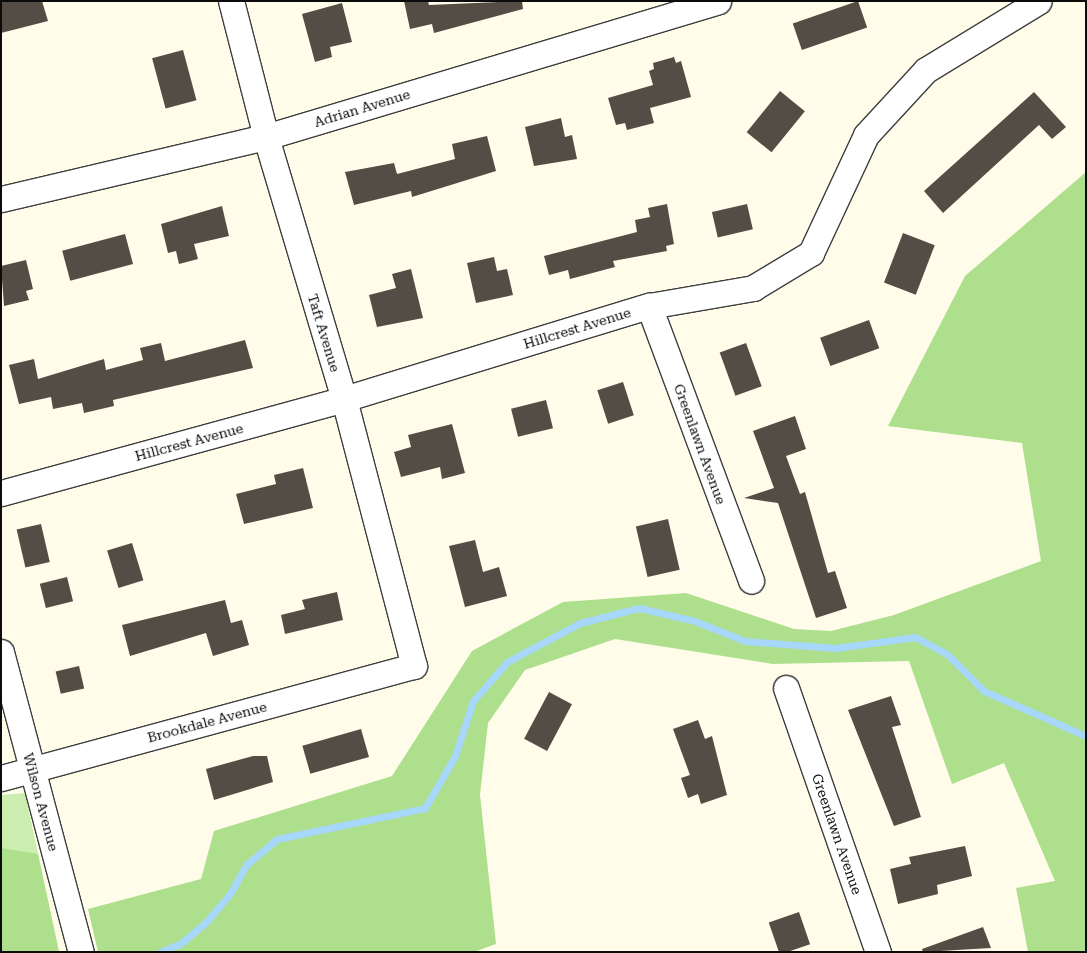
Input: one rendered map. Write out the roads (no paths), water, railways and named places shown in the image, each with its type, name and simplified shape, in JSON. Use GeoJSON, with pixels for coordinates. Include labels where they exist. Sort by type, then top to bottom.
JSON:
{"type":"FeatureCollection","features":[{"type":"Feature","properties":{"kind":"street","name":"Taft Avenue"},"geometry":{"type":"LineString","coordinates":[[231,1],[266,137],[344,399],[414,666]]}},
{"type":"Feature","properties":{"kind":"street","name":"Adrian Avenue"},"geometry":{"type":"LineString","coordinates":[[1,199],[266,137],[718,1]]}},
{"type":"Feature","properties":{"kind":"street","name":"Hillcrest Avenue"},"geometry":{"type":"LineString","coordinates":[[1,493],[344,399],[649,306],[753,288],[811,253],[873,128],[926,70],[1039,1]]}},
{"type":"Feature","properties":{"kind":"street","name":"Greenlawn Avenue"},"geometry":{"type":"LineString","coordinates":[[649,306],[751,582]]}},
{"type":"Feature","properties":{"kind":"street","name":"Wilson Avenue"},"geometry":{"type":"LineString","coordinates":[[1,652],[81,952]]}},
{"type":"Feature","properties":{"kind":"street","name":"Brookdale Avenue"},"geometry":{"type":"LineString","coordinates":[[1,778],[414,666]]}},
{"type":"Feature","properties":{"kind":"street","name":"Greenlawn Avenue"},"geometry":{"type":"LineString","coordinates":[[786,688],[878,952]]}},
{"type":"Feature","properties":{"kind":"waterway"},"geometry":{"type":"LineString","coordinates":[[160,952],[180,944],[207,921],[230,894],[246,865],[277,839],[425,808],[455,756],[473,701],[507,662],[580,623],[639,608],[695,621],[745,641],[836,648],[915,637],[947,654],[984,691],[1086,736]]}}]}
